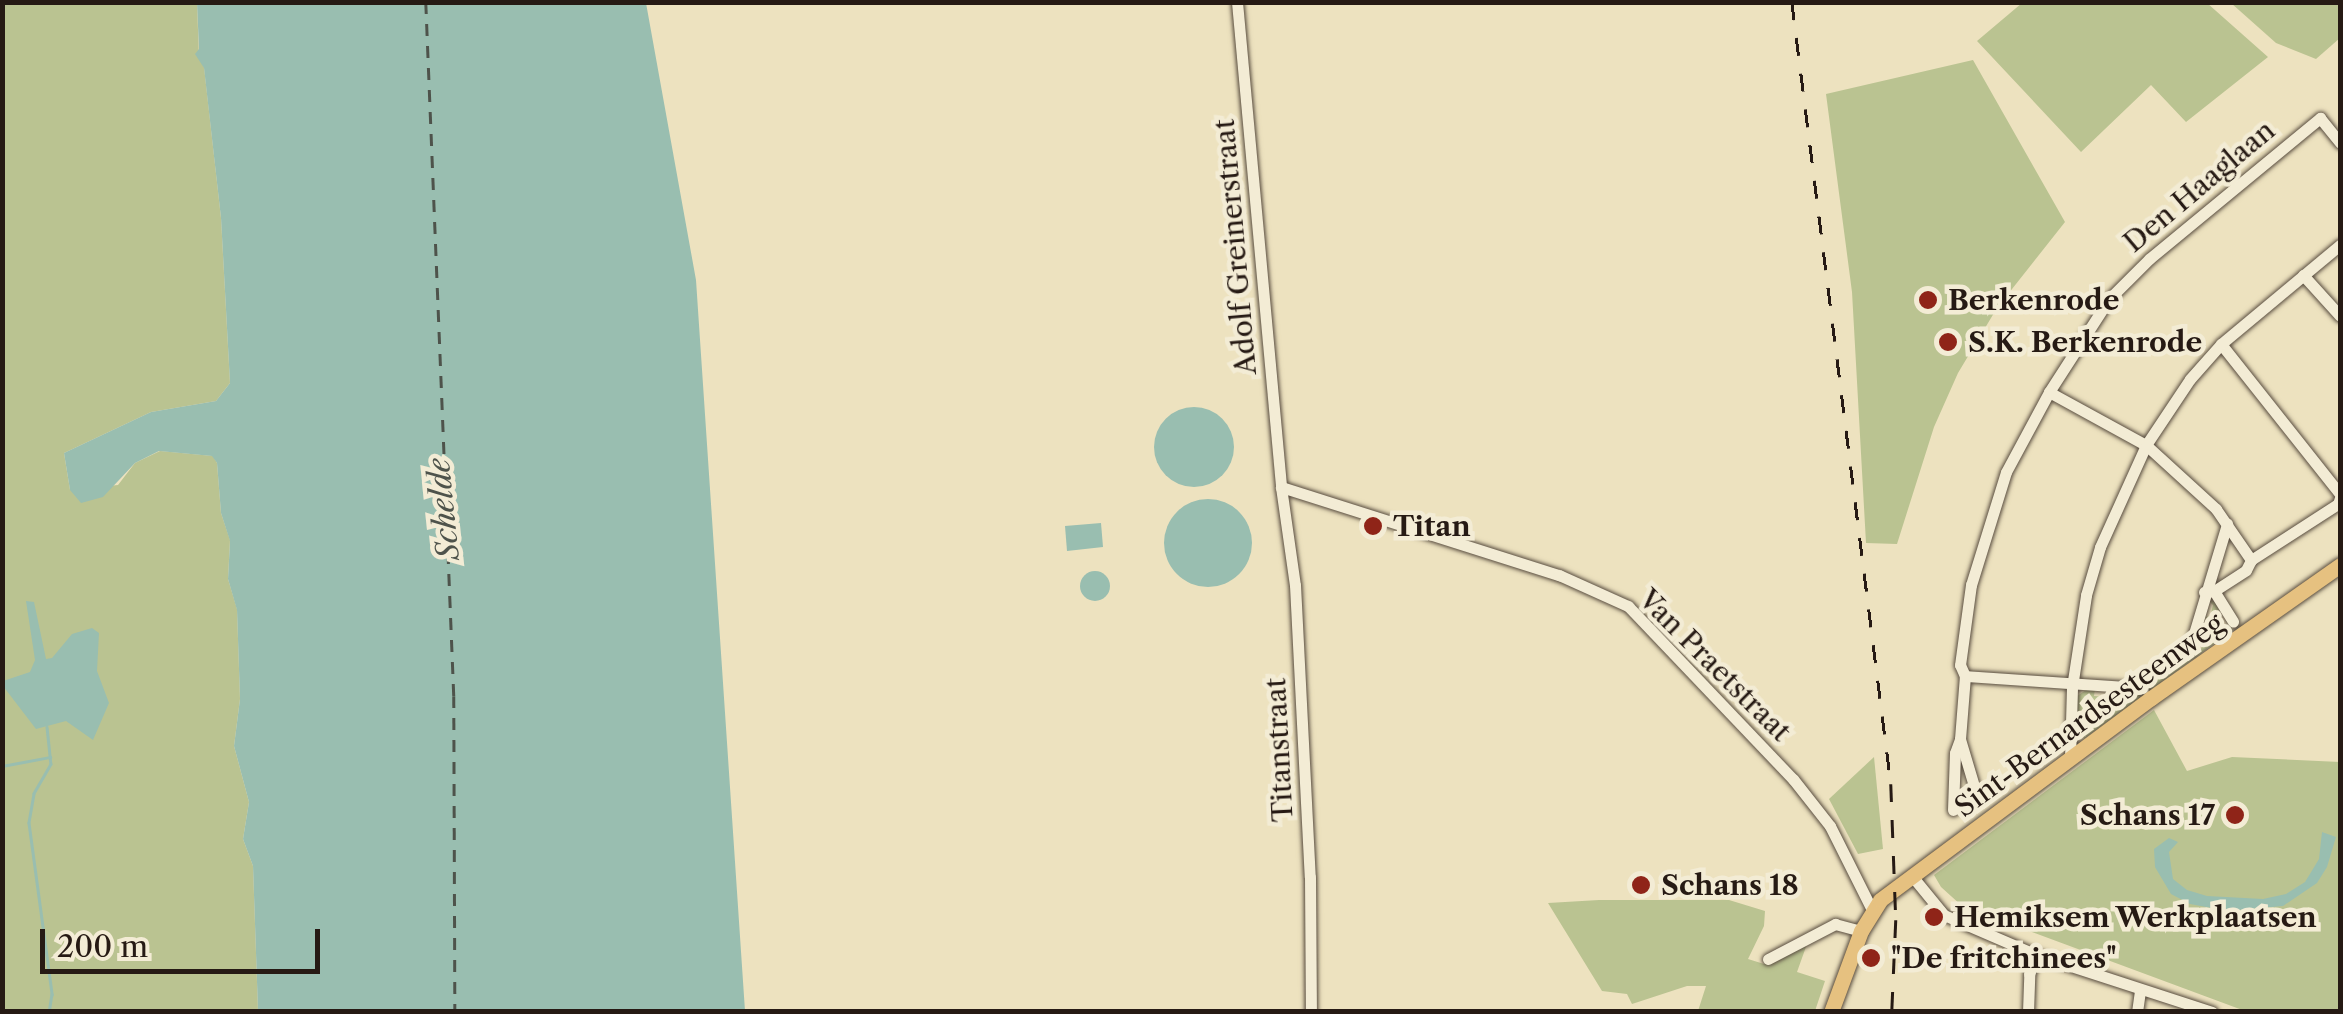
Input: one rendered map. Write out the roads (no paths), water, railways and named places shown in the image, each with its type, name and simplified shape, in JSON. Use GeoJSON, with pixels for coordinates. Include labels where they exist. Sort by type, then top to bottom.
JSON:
{"type":"FeatureCollection","features":[{"type":"Feature","properties":{"kind":"main road","name":"Sint-Bernardsesteenweg"},"geometry":{"type":"LineString","coordinates":[[1872,910],[2070,758],[2340,565]]}},
{"type":"Feature","properties":{"kind":"main road"},"geometry":{"type":"LineString","coordinates":[[1832,1012],[1872,910]]}},
{"type":"Feature","properties":{"kind":"street","name":"Adolf Greinerstraat"},"geometry":{"type":"LineString","coordinates":[[1238,2],[1280,487]]}},
{"type":"Feature","properties":{"kind":"street","name":"Den Haaglaan"},"geometry":{"type":"LineString","coordinates":[[1953,810],[1955,753],[1960,739],[1965,676],[1960,666],[1970,592],[1992,510],[2016,448],[2049,392],[2130,277],[2320,118],[2340,143]]}},
{"type":"Feature","properties":{"kind":"street"},"geometry":{"type":"LineString","coordinates":[[2070,758],[2072,686],[2086,595],[2100,547],[2146,445],[2190,380],[2222,344],[2340,244]]}},
{"type":"Feature","properties":{"kind":"street"},"geometry":{"type":"LineString","coordinates":[[2303,275],[2340,316]]}},
{"type":"Feature","properties":{"kind":"street"},"geometry":{"type":"LineString","coordinates":[[2209,591],[2246,570],[2251,560],[2338,504],[2340,496],[2222,344]]}},
{"type":"Feature","properties":{"kind":"street"},"geometry":{"type":"LineString","coordinates":[[2049,392],[2146,445],[2216,509],[2251,560]]}},
{"type":"Feature","properties":{"kind":"street","name":"Van Praetstraat"},"geometry":{"type":"LineString","coordinates":[[1280,487],[1559,575],[1628,606],[1793,779],[1830,826],[1872,910]]}},
{"type":"Feature","properties":{"kind":"street","name":"Titanstraat"},"geometry":{"type":"LineString","coordinates":[[1280,487],[1295,585],[1310,877],[1311,1012]]}},
{"type":"Feature","properties":{"kind":"street"},"geometry":{"type":"LineString","coordinates":[[2188,650],[2227,524]]}},
{"type":"Feature","properties":{"kind":"street"},"geometry":{"type":"LineString","coordinates":[[2209,591],[2233,622]]}},
{"type":"Feature","properties":{"kind":"street"},"geometry":{"type":"LineString","coordinates":[[1965,676],[2143,688]]}},
{"type":"Feature","properties":{"kind":"street","name":"Den Haaglaan"},"geometry":{"type":"LineString","coordinates":[[1960,739],[1974,786]]}},
{"type":"Feature","properties":{"kind":"street"},"geometry":{"type":"LineString","coordinates":[[1912,876],[1944,914],[2038,955],[2212,1012]]}},
{"type":"Feature","properties":{"kind":"street"},"geometry":{"type":"LineString","coordinates":[[1768,959],[1841,922],[1861,931]]}},
{"type":"Feature","properties":{"kind":"street"},"geometry":{"type":"LineString","coordinates":[[2028,1012],[2029,974],[2038,955]]}},
{"type":"Feature","properties":{"kind":"street"},"geometry":{"type":"LineString","coordinates":[[2138,1012],[2140,990]]}},
{"type":"Feature","properties":{"kind":"water","name":"Schelde"},"geometry":{"type":"Polygon","coordinates":[[[197,3],[646,3],[696,280],[745,1011],[258,1011],[253,866],[243,839],[249,802],[234,746],[240,699],[237,610],[228,579],[230,541],[221,513],[217,463],[212,456],[159,451],[135,463],[103,497],[81,503],[70,490],[64,453],[151,412],[216,401],[230,383],[221,218],[204,68],[195,54],[199,49],[197,3]]]}},
{"type":"Feature","properties":{"kind":"water"},"geometry":{"type":"Polygon","coordinates":[[[1194,407],[1209,410],[1222,419],[1231,432],[1231,462],[1222,475],[1209,484],[1194,487],[1179,484],[1166,475],[1157,462],[1154,447],[1157,432],[1166,419],[1179,410],[1194,407]]]}},
{"type":"Feature","properties":{"kind":"water"},"geometry":{"type":"Polygon","coordinates":[[[1208,499],[1239,512],[1252,543],[1239,574],[1208,587],[1177,574],[1164,543],[1177,512],[1208,499]]]}},
{"type":"Feature","properties":{"kind":"water"},"geometry":{"type":"Polygon","coordinates":[[[1101,523],[1103,547],[1067,551],[1065,526],[1101,523]]]}},
{"type":"Feature","properties":{"kind":"water"},"geometry":{"type":"Polygon","coordinates":[[[1095,571],[1106,575],[1110,586],[1106,597],[1095,601],[1084,597],[1080,586],[1084,575],[1095,571]]]}},
{"type":"Feature","properties":{"kind":"water"},"geometry":{"type":"Polygon","coordinates":[[[26,601],[34,602],[46,659],[52,658],[72,634],[92,628],[99,633],[97,671],[109,703],[93,740],[66,721],[36,729],[3,686],[3,681],[30,672],[35,660],[26,601]]]}},
{"type":"Feature","properties":{"kind":"water"},"geometry":{"type":"Polygon","coordinates":[[[2322,832],[2336,837],[2327,867],[2317,883],[2283,906],[2228,911],[2190,904],[2171,894],[2155,867],[2154,849],[2169,838],[2178,842],[2169,852],[2173,879],[2187,890],[2207,896],[2263,899],[2286,894],[2305,882],[2319,859],[2322,832]]]}},
{"type":"Feature","properties":{"kind":"waterway"},"geometry":{"type":"LineString","coordinates":[[47,727],[51,764],[34,794],[29,823],[52,994],[49,1012]]}},
{"type":"Feature","properties":{"kind":"waterway"},"geometry":{"type":"LineString","coordinates":[[2,766],[50,757]]}},
{"type":"Feature","properties":{"kind":"railway"},"geometry":{"type":"LineString","coordinates":[[1792,2],[1891,784],[1896,920],[1892,1012]]}},
{"type":"Feature","properties":{"kind":"place","name":"Berkenrode"},"geometry":{"type":"Point","coordinates":[1928,300]}},
{"type":"Feature","properties":{"kind":"place","name":"S.K. Berkenrode"},"geometry":{"type":"Point","coordinates":[1948,342]}},
{"type":"Feature","properties":{"kind":"place","name":"Titan"},"geometry":{"type":"Point","coordinates":[1373,526]}},
{"type":"Feature","properties":{"kind":"place","name":"Schans 17"},"geometry":{"type":"Point","coordinates":[2235,815]}},
{"type":"Feature","properties":{"kind":"place","name":"Schans 18"},"geometry":{"type":"Point","coordinates":[1641,885]}},
{"type":"Feature","properties":{"kind":"place","name":"Hemiksem Werkplaatsen"},"geometry":{"type":"Point","coordinates":[1934,917]}},
{"type":"Feature","properties":{"kind":"place","name":"\"De fritchinees\""},"geometry":{"type":"Point","coordinates":[1871,958]}}]}
